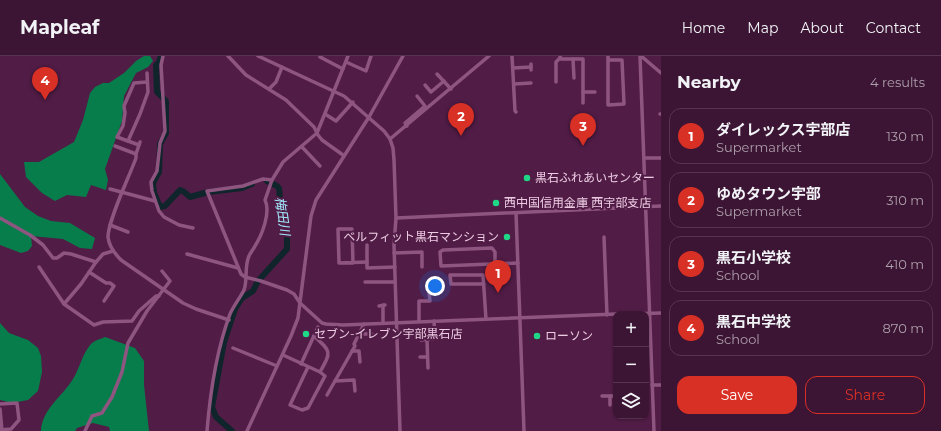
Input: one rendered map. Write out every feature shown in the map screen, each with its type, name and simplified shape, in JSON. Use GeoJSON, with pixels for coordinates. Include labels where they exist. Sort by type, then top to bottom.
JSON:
{"type":"FeatureCollection","features":[{"type":"Feature","properties":{"kind":"street"},"geometry":{"type":"LineString","coordinates":[[162,56],[161,65],[165,131],[159,147],[157,171],[151,182],[152,191],[159,211],[169,221],[192,228]]}},
{"type":"Feature","properties":{"kind":"street"},"geometry":{"type":"LineString","coordinates":[[228,56],[246,75],[269,89],[292,106],[314,127],[326,144],[343,155]]}},
{"type":"Feature","properties":{"kind":"street"},"geometry":{"type":"LineString","coordinates":[[258,56],[334,91],[352,102],[384,131],[390,139],[394,151],[396,218],[394,253],[400,431]]}},
{"type":"Feature","properties":{"kind":"street"},"geometry":{"type":"LineString","coordinates":[[321,56],[320,57],[343,69]]}},
{"type":"Feature","properties":{"kind":"street"},"geometry":{"type":"LineString","coordinates":[[207,431],[210,396],[221,347],[232,309],[245,288],[249,255],[256,246],[267,212],[267,203],[265,200],[272,182],[284,162],[317,133],[348,56]]}},
{"type":"Feature","properties":{"kind":"street"},"geometry":{"type":"LineString","coordinates":[[346,62],[366,71],[371,56]]}},
{"type":"Feature","properties":{"kind":"street"},"geometry":{"type":"LineString","coordinates":[[247,431],[297,322],[313,206],[343,155],[368,117],[403,56]]}},
{"type":"Feature","properties":{"kind":"street"},"geometry":{"type":"LineString","coordinates":[[390,139],[489,56]]}},
{"type":"Feature","properties":{"kind":"street"},"geometry":{"type":"LineString","coordinates":[[512,56],[516,112]]}},
{"type":"Feature","properties":{"kind":"street"},"geometry":{"type":"LineString","coordinates":[[640,56],[661,73]]}},
{"type":"Feature","properties":{"kind":"street"},"geometry":{"type":"LineString","coordinates":[[640,56],[650,313],[649,328]]}},
{"type":"Feature","properties":{"kind":"street"},"geometry":{"type":"LineString","coordinates":[[556,82],[556,62],[560,57],[588,59]]}},
{"type":"Feature","properties":{"kind":"street"},"geometry":{"type":"LineString","coordinates":[[608,58],[622,60],[624,104],[608,105],[608,58]]}},
{"type":"Feature","properties":{"kind":"street"},"geometry":{"type":"LineString","coordinates":[[573,59],[574,78]]}},
{"type":"Feature","properties":{"kind":"street"},"geometry":{"type":"LineString","coordinates":[[583,59],[583,103]]}},
{"type":"Feature","properties":{"kind":"street"},"geometry":{"type":"LineString","coordinates":[[269,89],[276,82],[282,67]]}},
{"type":"Feature","properties":{"kind":"street"},"geometry":{"type":"LineString","coordinates":[[513,68],[531,67]]}},
{"type":"Feature","properties":{"kind":"street"},"geometry":{"type":"LineString","coordinates":[[128,141],[148,92],[147,73]]}},
{"type":"Feature","properties":{"kind":"street"},"geometry":{"type":"LineString","coordinates":[[437,74],[451,89]]}},
{"type":"Feature","properties":{"kind":"street"},"geometry":{"type":"LineString","coordinates":[[425,85],[431,92],[444,81]]}},
{"type":"Feature","properties":{"kind":"street"},"geometry":{"type":"LineString","coordinates":[[147,82],[134,83],[124,106],[124,120],[117,137],[140,144],[110,225],[108,238],[113,251],[121,260],[162,290],[196,309],[229,320]]}},
{"type":"Feature","properties":{"kind":"street"},"geometry":{"type":"LineString","coordinates":[[514,84],[531,83]]}},
{"type":"Feature","properties":{"kind":"street"},"geometry":{"type":"LineString","coordinates":[[582,92],[594,92]]}},
{"type":"Feature","properties":{"kind":"street"},"geometry":{"type":"LineString","coordinates":[[406,126],[404,123],[425,106],[417,96]]}},
{"type":"Feature","properties":{"kind":"street"},"geometry":{"type":"LineString","coordinates":[[325,114],[336,120],[352,102]]}},
{"type":"Feature","properties":{"kind":"street"},"geometry":{"type":"LineString","coordinates":[[115,146],[136,154]]}},
{"type":"Feature","properties":{"kind":"street"},"geometry":{"type":"LineString","coordinates":[[302,147],[320,166]]}},
{"type":"Feature","properties":{"kind":"street"},"geometry":{"type":"LineString","coordinates":[[644,158],[661,158]]}},
{"type":"Feature","properties":{"kind":"street"},"geometry":{"type":"LineString","coordinates":[[272,182],[263,179],[235,188],[208,193],[241,274],[287,290],[294,294],[300,303],[318,320],[326,324],[364,324],[613,314]]}},
{"type":"Feature","properties":{"kind":"street"},"geometry":{"type":"LineString","coordinates":[[110,189],[155,201]]}},
{"type":"Feature","properties":{"kind":"street"},"geometry":{"type":"LineString","coordinates":[[396,218],[661,206]]}},
{"type":"Feature","properties":{"kind":"street"},"geometry":{"type":"LineString","coordinates":[[516,213],[524,431]]}},
{"type":"Feature","properties":{"kind":"street"},"geometry":{"type":"LineString","coordinates":[[0,218],[43,244],[52,258],[57,258],[64,253],[96,262]]}},
{"type":"Feature","properties":{"kind":"street"},"geometry":{"type":"LineString","coordinates":[[110,225],[128,232]]}},
{"type":"Feature","properties":{"kind":"street"},"geometry":{"type":"LineString","coordinates":[[353,263],[352,229],[338,229],[339,263],[353,263],[367,262]]}},
{"type":"Feature","properties":{"kind":"street"},"geometry":{"type":"LineString","coordinates":[[604,237],[607,315]]}},
{"type":"Feature","properties":{"kind":"street"},"geometry":{"type":"LineString","coordinates":[[366,244],[367,268],[395,267]]}},
{"type":"Feature","properties":{"kind":"street"},"geometry":{"type":"LineString","coordinates":[[495,264],[495,252],[492,248],[443,250],[440,252],[441,266],[495,264],[518,263]]}},
{"type":"Feature","properties":{"kind":"street"},"geometry":{"type":"LineString","coordinates":[[64,304],[103,254],[113,251]]}},
{"type":"Feature","properties":{"kind":"street"},"geometry":{"type":"LineString","coordinates":[[394,253],[422,252],[422,267]]}},
{"type":"Feature","properties":{"kind":"street"},"geometry":{"type":"LineString","coordinates":[[187,254],[238,268]]}},
{"type":"Feature","properties":{"kind":"street"},"geometry":{"type":"LineString","coordinates":[[40,267],[64,304],[94,325],[103,322],[132,321],[139,311],[156,296],[159,296]]}},
{"type":"Feature","properties":{"kind":"street"},"geometry":{"type":"LineString","coordinates":[[85,431],[92,416],[102,413],[114,394],[122,372],[128,343],[147,311],[170,280],[162,271]]}},
{"type":"Feature","properties":{"kind":"street"},"geometry":{"type":"LineString","coordinates":[[89,272],[106,283],[110,283],[114,286],[104,301]]}},
{"type":"Feature","properties":{"kind":"street"},"geometry":{"type":"LineString","coordinates":[[484,284],[450,284],[450,275],[483,275],[484,284],[486,319]]}},
{"type":"Feature","properties":{"kind":"street"},"geometry":{"type":"LineString","coordinates":[[365,282],[395,282]]}},
{"type":"Feature","properties":{"kind":"street"},"geometry":{"type":"LineString","coordinates":[[420,322],[419,301],[430,301],[428,283],[438,283]]}},
{"type":"Feature","properties":{"kind":"street"},"geometry":{"type":"LineString","coordinates":[[382,305],[383,323]]}},
{"type":"Feature","properties":{"kind":"street"},"geometry":{"type":"LineString","coordinates":[[650,313],[661,313]]}},
{"type":"Feature","properties":{"kind":"street"},"geometry":{"type":"LineString","coordinates":[[421,340],[433,340],[435,338],[434,321]]}},
{"type":"Feature","properties":{"kind":"street"},"geometry":{"type":"LineString","coordinates":[[327,395],[352,351],[364,324]]}},
{"type":"Feature","properties":{"kind":"street"},"geometry":{"type":"LineString","coordinates":[[301,364],[318,328]]}},
{"type":"Feature","properties":{"kind":"street"},"geometry":{"type":"LineString","coordinates":[[359,334],[372,334]]}},
{"type":"Feature","properties":{"kind":"street"},"geometry":{"type":"LineString","coordinates":[[314,336],[328,349],[328,357],[320,372]]}},
{"type":"Feature","properties":{"kind":"street"},"geometry":{"type":"LineString","coordinates":[[427,340],[428,368]]}},
{"type":"Feature","properties":{"kind":"street"},"geometry":{"type":"LineString","coordinates":[[648,347],[654,431]]}},
{"type":"Feature","properties":{"kind":"street"},"geometry":{"type":"LineString","coordinates":[[233,348],[278,366]]}},
{"type":"Feature","properties":{"kind":"street"},"geometry":{"type":"LineString","coordinates":[[352,351],[359,351],[360,362]]}},
{"type":"Feature","properties":{"kind":"street"},"geometry":{"type":"LineString","coordinates":[[283,355],[324,374],[325,378],[308,408],[302,410],[290,405],[308,367]]}},
{"type":"Feature","properties":{"kind":"street"},"geometry":{"type":"LineString","coordinates":[[420,357],[427,357]]}},
{"type":"Feature","properties":{"kind":"street"},"geometry":{"type":"LineString","coordinates":[[335,381],[354,380],[355,391]]}},
{"type":"Feature","properties":{"kind":"street"},"geometry":{"type":"LineString","coordinates":[[652,385],[661,385]]}},
{"type":"Feature","properties":{"kind":"street"},"geometry":{"type":"LineString","coordinates":[[602,396],[610,396],[610,405]]}},
{"type":"Feature","properties":{"kind":"street"},"geometry":{"type":"LineString","coordinates":[[0,404],[17,404],[18,420],[11,429],[1,430],[0,409]]}},
{"type":"Feature","properties":{"kind":"green space"},"geometry":{"type":"Polygon","coordinates":[[[144,56],[150,56],[153,61],[148,67],[136,73],[124,96],[122,121],[105,169],[108,180],[106,190],[91,185],[86,197],[67,195],[55,201],[42,193],[26,177],[24,162],[39,162],[74,142],[83,120],[90,93],[95,87],[103,83],[109,83],[124,73],[136,61],[144,56]]]}},
{"type":"Feature","properties":{"kind":"green space"},"geometry":{"type":"Polygon","coordinates":[[[0,174],[25,207],[38,216],[51,221],[70,223],[95,238],[92,249],[80,248],[63,239],[31,236],[32,246],[28,251],[21,253],[0,245],[0,174]]]}},
{"type":"Feature","properties":{"kind":"green space"},"geometry":{"type":"Polygon","coordinates":[[[0,323],[9,333],[28,340],[38,348],[41,356],[42,372],[38,391],[28,400],[12,403],[0,400],[0,323]]]}},
{"type":"Feature","properties":{"kind":"green space"},"geometry":{"type":"Polygon","coordinates":[[[105,337],[135,348],[144,361],[144,385],[149,431],[110,431],[109,427],[93,423],[77,428],[75,431],[41,431],[45,416],[53,404],[69,386],[88,348],[94,342],[105,337]]]}},
{"type":"Feature","properties":{"kind":"waterway","name":"梅田川"},"geometry":{"type":"LineString","coordinates":[[161,56],[156,65],[157,92],[166,101],[166,133],[160,144],[159,172],[153,183],[154,193],[160,207],[165,206],[180,190],[190,197],[208,192],[242,188],[252,184]]}},
{"type":"Feature","properties":{"kind":"waterway","name":"梅田川"},"geometry":{"type":"LineString","coordinates":[[232,431],[216,417],[212,407],[224,342],[235,309],[242,298],[253,291],[258,281],[287,249],[287,228],[281,211],[279,188],[267,181]]}},
{"type":"Feature","properties":{"kind":"place","name":"黒石中学校"},"geometry":{"type":"Point","coordinates":[45,100]}},
{"type":"Feature","properties":{"kind":"place","name":"ゆめタウン宇部"},"geometry":{"type":"Point","coordinates":[461,136]}},
{"type":"Feature","properties":{"kind":"place","name":"黒石小学校"},"geometry":{"type":"Point","coordinates":[583,146]}},
{"type":"Feature","properties":{"kind":"place","name":"黒石ふれあいセンター"},"geometry":{"type":"Point","coordinates":[527,178]}},
{"type":"Feature","properties":{"kind":"place","name":"西中国信用金庫 西宇部支店"},"geometry":{"type":"Point","coordinates":[496,203]}},
{"type":"Feature","properties":{"kind":"place","name":"ベルフィット黒石マンション"},"geometry":{"type":"Point","coordinates":[507,237]}},
{"type":"Feature","properties":{"kind":"place","name":"ダイレックス宇部店"},"geometry":{"type":"Point","coordinates":[498,293]}},
{"type":"Feature","properties":{"kind":"place","name":"セブン-イレブン宇部黒石店"},"geometry":{"type":"Point","coordinates":[306,334]}},
{"type":"Feature","properties":{"kind":"place","name":"ローソン"},"geometry":{"type":"Point","coordinates":[537,336]}}]}
